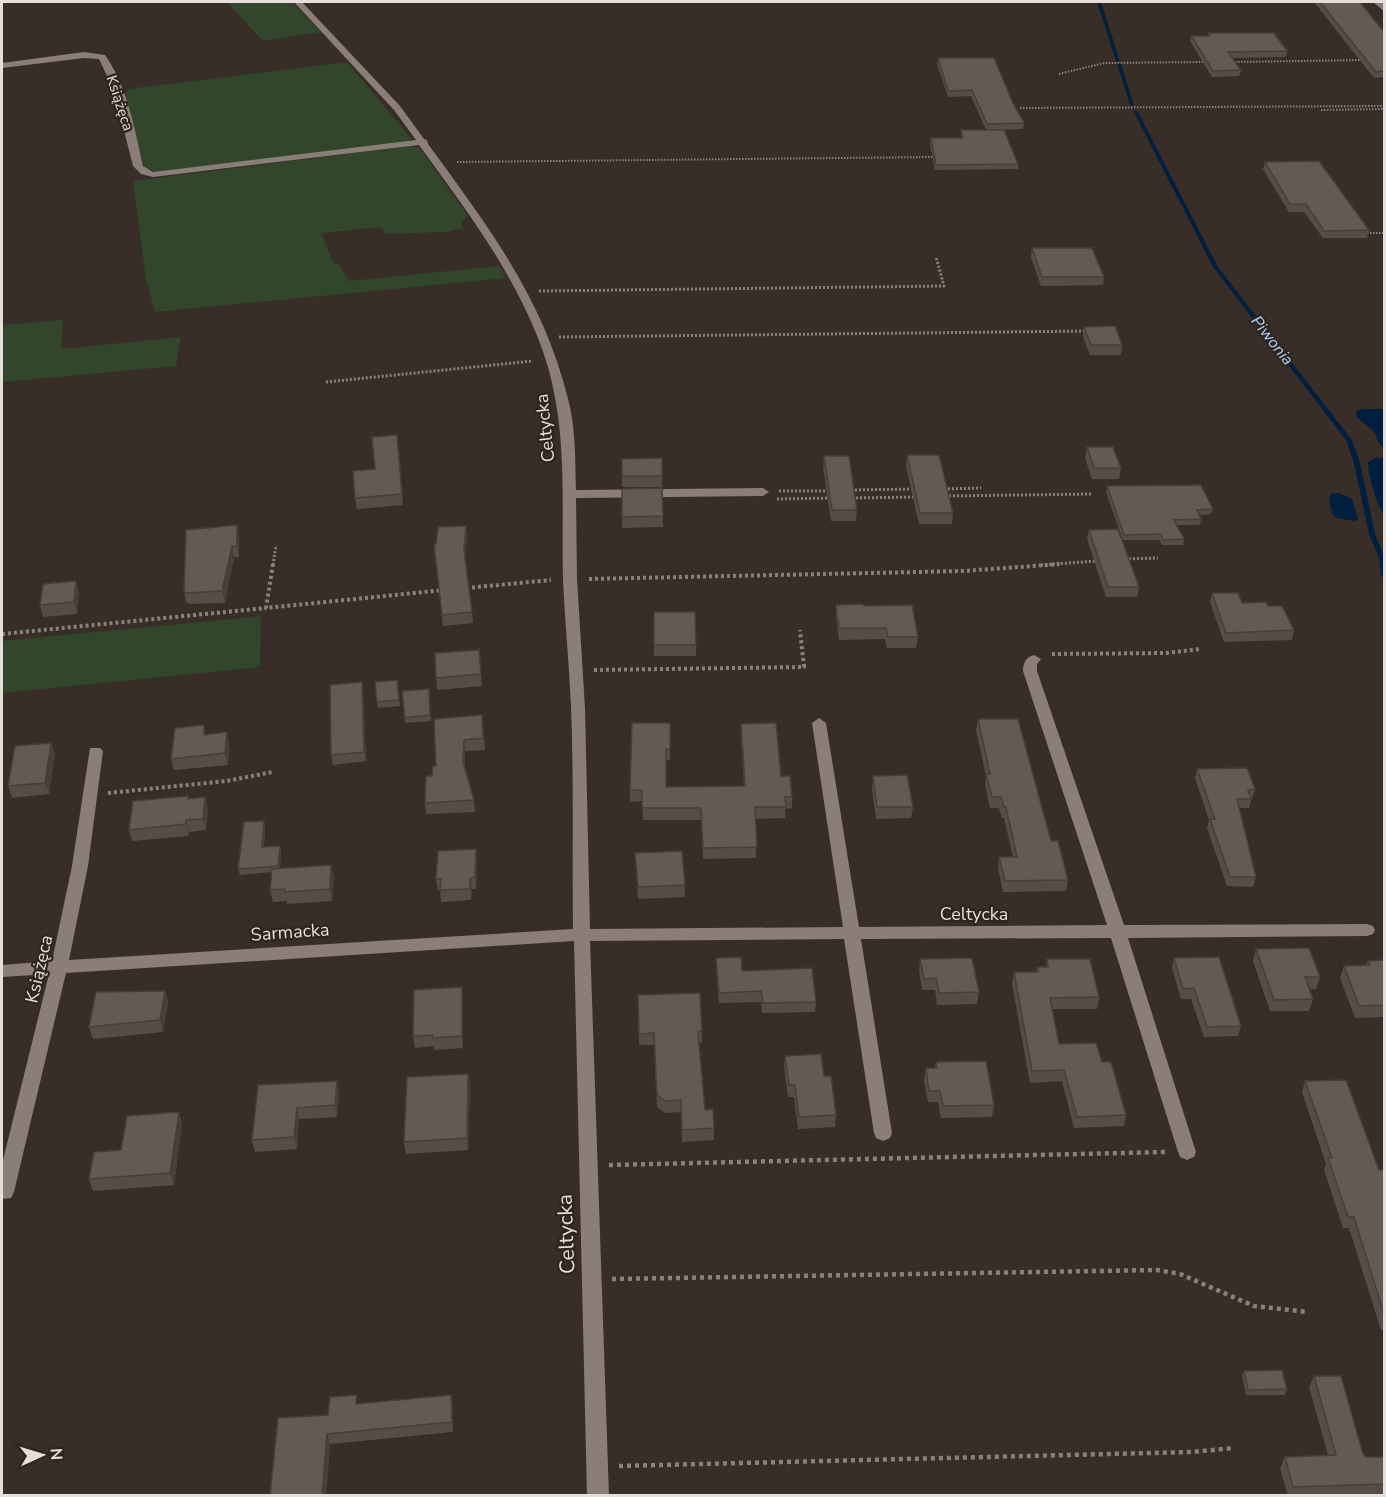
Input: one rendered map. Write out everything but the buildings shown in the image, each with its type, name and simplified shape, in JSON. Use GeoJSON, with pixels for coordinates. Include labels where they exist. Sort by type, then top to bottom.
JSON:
{"type":"FeatureCollection","features":[{"type":"Feature","properties":{"kind":"street","name":"Celtycka"},"geometry":{"type":"LineString","coordinates":[[298,2],[369,76],[424,142],[496,245],[523,293],[552,359],[563,400],[567,426],[570,579],[578,708],[580,936],[598,1496]]}},
{"type":"Feature","properties":{"kind":"street"},"geometry":{"type":"LineString","coordinates":[[1377,2],[1384,9]]}},
{"type":"Feature","properties":{"kind":"street","name":"Książęca"},"geometry":{"type":"LineString","coordinates":[[2,66],[84,55],[102,57],[107,62],[118,92],[138,166],[140,170],[150,174],[171,174],[424,142]]}},
{"type":"Feature","properties":{"kind":"street"},"geometry":{"type":"LineString","coordinates":[[569,495],[765,495]]}},
{"type":"Feature","properties":{"kind":"street"},"geometry":{"type":"LineString","coordinates":[[1034,659],[1030,664],[1030,671],[1041,709],[1118,933],[1187,1152]]}},
{"type":"Feature","properties":{"kind":"street"},"geometry":{"type":"LineString","coordinates":[[819,723],[883,1133]]}},
{"type":"Feature","properties":{"kind":"street","name":"Książęca"},"geometry":{"type":"LineString","coordinates":[[4,1192],[60,968],[80,866],[95,752]]}},
{"type":"Feature","properties":{"kind":"street","name":"Celtycka"},"geometry":{"type":"LineString","coordinates":[[580,936],[1367,930]]}},
{"type":"Feature","properties":{"kind":"street","name":"Sarmacka"},"geometry":{"type":"LineString","coordinates":[[2,971],[497,937],[580,936]]}},
{"type":"Feature","properties":{"kind":"path"},"geometry":{"type":"LineString","coordinates":[[1229,62],[1372,60]]}},
{"type":"Feature","properties":{"kind":"path"},"geometry":{"type":"LineString","coordinates":[[1059,74],[1110,63],[1217,62]]}},
{"type":"Feature","properties":{"kind":"path"},"geometry":{"type":"LineString","coordinates":[[1020,108],[1384,108]]}},
{"type":"Feature","properties":{"kind":"path"},"geometry":{"type":"LineString","coordinates":[[1321,110],[1384,108]]}},
{"type":"Feature","properties":{"kind":"path"},"geometry":{"type":"LineString","coordinates":[[438,164],[932,157]]}},
{"type":"Feature","properties":{"kind":"path"},"geometry":{"type":"LineString","coordinates":[[1363,233],[1384,233]]}},
{"type":"Feature","properties":{"kind":"path"},"geometry":{"type":"LineString","coordinates":[[523,293],[578,289],[944,286],[936,257]]}},
{"type":"Feature","properties":{"kind":"path"},"geometry":{"type":"LineString","coordinates":[[543,339],[582,336],[1093,331]]}},
{"type":"Feature","properties":{"kind":"path"},"geometry":{"type":"LineString","coordinates":[[326,382],[552,359]]}},
{"type":"Feature","properties":{"kind":"path"},"geometry":{"type":"LineString","coordinates":[[843,490],[923,489]]}},
{"type":"Feature","properties":{"kind":"path"},"geometry":{"type":"LineString","coordinates":[[935,489],[981,489]]}},
{"type":"Feature","properties":{"kind":"path"},"geometry":{"type":"LineString","coordinates":[[765,495],[832,491]]}},
{"type":"Feature","properties":{"kind":"path"},"geometry":{"type":"LineString","coordinates":[[940,496],[1091,494]]}},
{"type":"Feature","properties":{"kind":"path"},"geometry":{"type":"LineString","coordinates":[[765,495],[836,498]]}},
{"type":"Feature","properties":{"kind":"path"},"geometry":{"type":"LineString","coordinates":[[848,498],[917,497]]}},
{"type":"Feature","properties":{"kind":"path"},"geometry":{"type":"LineString","coordinates":[[266,608],[276,545]]}},
{"type":"Feature","properties":{"kind":"path"},"geometry":{"type":"LineString","coordinates":[[1124,559],[1158,558]]}},
{"type":"Feature","properties":{"kind":"path"},"geometry":{"type":"LineString","coordinates":[[457,589],[570,579],[963,571],[1102,561]]}},
{"type":"Feature","properties":{"kind":"path"},"geometry":{"type":"LineString","coordinates":[[2,634],[446,590]]}},
{"type":"Feature","properties":{"kind":"path"},"geometry":{"type":"LineString","coordinates":[[576,670],[804,667],[800,630]]}},
{"type":"Feature","properties":{"kind":"path"},"geometry":{"type":"LineString","coordinates":[[1034,659],[1050,654],[1166,653],[1201,649]]}},
{"type":"Feature","properties":{"kind":"path"},"geometry":{"type":"LineString","coordinates":[[89,795],[227,781],[272,772]]}},
{"type":"Feature","properties":{"kind":"path"},"geometry":{"type":"LineString","coordinates":[[587,1166],[1187,1152]]}},
{"type":"Feature","properties":{"kind":"path"},"geometry":{"type":"LineString","coordinates":[[590,1280],[1157,1270],[1180,1274],[1254,1306],[1308,1312]]}},
{"type":"Feature","properties":{"kind":"path"},"geometry":{"type":"LineString","coordinates":[[597,1467],[1191,1452],[1234,1448]]}},
{"type":"Feature","properties":{"kind":"green space"},"geometry":{"type":"Polygon","coordinates":[[[227,2],[292,2],[321,32],[263,41],[227,2]]]}},
{"type":"Feature","properties":{"kind":"green space"},"geometry":{"type":"Polygon","coordinates":[[[347,62],[412,139],[408,142],[155,172],[144,167],[125,95],[128,89],[347,62]]]}},
{"type":"Feature","properties":{"kind":"green space"},"geometry":{"type":"Polygon","coordinates":[[[411,146],[420,148],[468,216],[462,220],[463,228],[446,232],[384,234],[382,227],[321,233],[334,264],[339,264],[349,281],[499,266],[506,278],[155,312],[146,279],[133,181],[411,146]]]}},
{"type":"Feature","properties":{"kind":"green space"},"geometry":{"type":"Polygon","coordinates":[[[63,320],[61,349],[181,337],[176,366],[2,382],[2,325],[63,320]]]}},
{"type":"Feature","properties":{"kind":"green space"},"geometry":{"type":"Polygon","coordinates":[[[261,616],[260,667],[2,693],[2,641],[261,616]]]}},
{"type":"Feature","properties":{"kind":"water"},"geometry":{"type":"Polygon","coordinates":[[[1384,409],[1384,448],[1373,431],[1356,415],[1357,410],[1384,409]]]}},
{"type":"Feature","properties":{"kind":"water"},"geometry":{"type":"Polygon","coordinates":[[[1375,458],[1384,458],[1384,516],[1373,490],[1369,469],[1368,462],[1375,458]]]}},
{"type":"Feature","properties":{"kind":"water"},"geometry":{"type":"Polygon","coordinates":[[[1339,493],[1352,499],[1358,519],[1355,521],[1336,518],[1332,513],[1329,498],[1331,494],[1339,493]]]}},
{"type":"Feature","properties":{"kind":"waterway","name":"Piwonia"},"geometry":{"type":"LineString","coordinates":[[1099,2],[1118,61]]}},
{"type":"Feature","properties":{"kind":"waterway","name":"Piwonia"},"geometry":{"type":"LineString","coordinates":[[1119,64],[1132,105]]}},
{"type":"Feature","properties":{"kind":"waterway","name":"Piwonia"},"geometry":{"type":"LineString","coordinates":[[1136,112],[1216,267],[1349,440],[1357,463],[1372,534],[1382,558],[1384,576]]}}]}
